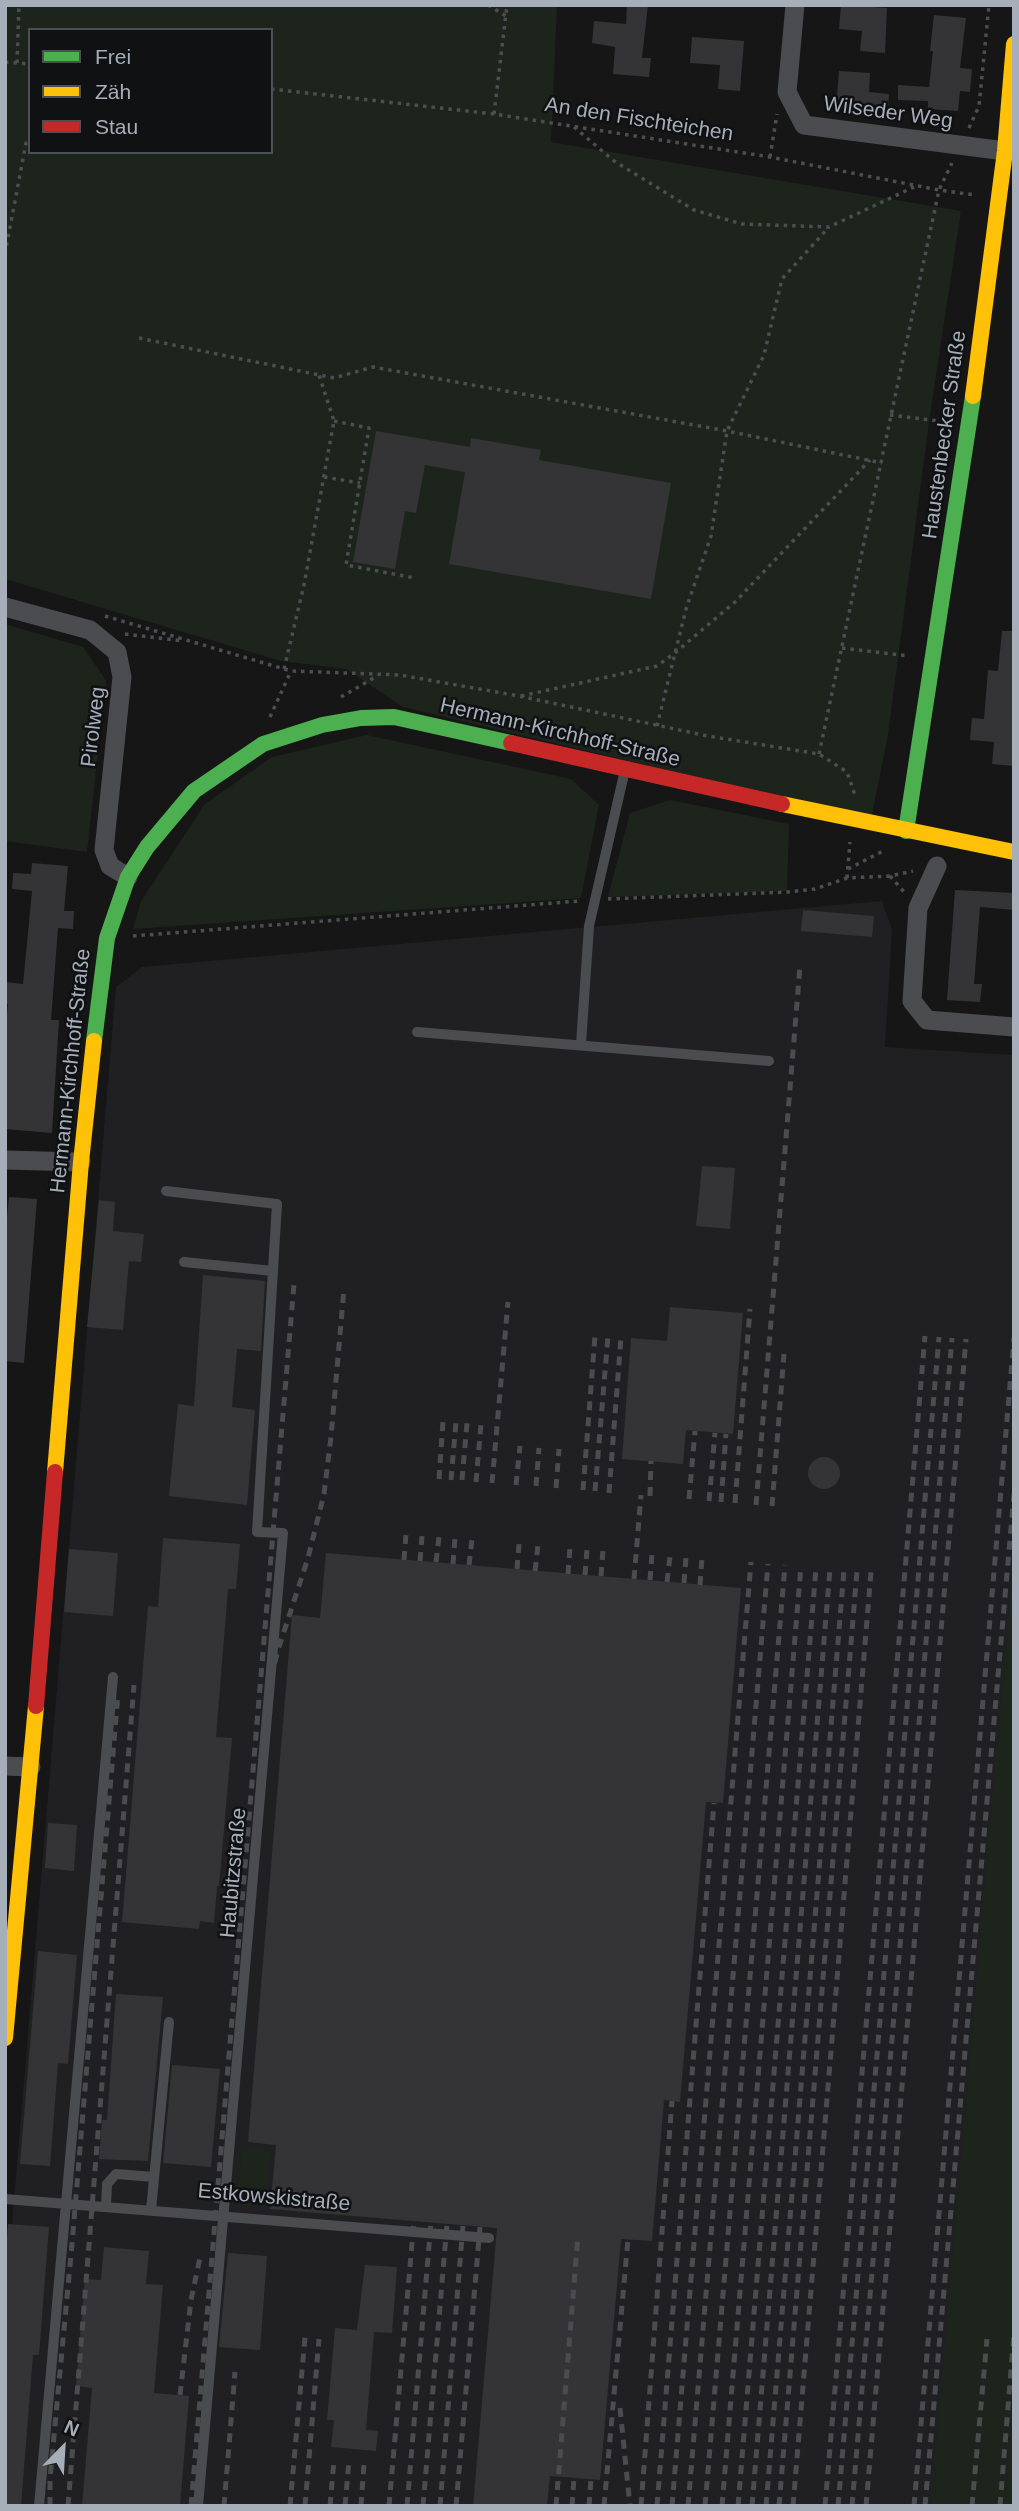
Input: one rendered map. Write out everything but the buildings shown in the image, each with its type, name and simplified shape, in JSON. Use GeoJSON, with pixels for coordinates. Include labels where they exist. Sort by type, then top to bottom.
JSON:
{"type":"FeatureCollection","features":[{"type":"Feature","properties":{"kind":"street"},"geometry":{"type":"LineString","coordinates":[[787,92],[794,5]]}},
{"type":"Feature","properties":{"kind":"street","name":"Haustenbecker Straße"},"geometry":{"type":"LineString","coordinates":[[906,831],[969,425],[1000,198],[1014,44]]}},
{"type":"Feature","properties":{"kind":"street","name":"Wilseder Weg"},"geometry":{"type":"LineString","coordinates":[[787,92],[804,125],[1005,151]]}},
{"type":"Feature","properties":{"kind":"street","name":"Pirolweg"},"geometry":{"type":"LineString","coordinates":[[5,607],[95,622],[117,652],[122,677],[104,850],[110,866],[128,877]]}},
{"type":"Feature","properties":{"kind":"street","name":"Hermann-Kirchhoff-Straße"},"geometry":{"type":"LineString","coordinates":[[5,2038],[81,1162],[107,938],[128,877],[147,847],[194,790],[263,744],[322,724],[361,718],[394,718],[906,831],[1014,852]]}},
{"type":"Feature","properties":{"kind":"street"},"geometry":{"type":"LineString","coordinates":[[937,866],[918,908],[912,1001],[928,1020],[1014,1027]]}},
{"type":"Feature","properties":{"kind":"street"},"geometry":{"type":"LineString","coordinates":[[5,1160],[81,1162]]}},
{"type":"Feature","properties":{"kind":"street"},"geometry":{"type":"LineString","coordinates":[[5,1766],[30,1767]]}},
{"type":"Feature","properties":{"kind":"lane"},"geometry":{"type":"LineString","coordinates":[[581,1044],[589,926],[626,769]]}},
{"type":"Feature","properties":{"kind":"lane"},"geometry":{"type":"LineString","coordinates":[[417,1032],[769,1061]]}},
{"type":"Feature","properties":{"kind":"lane"},"geometry":{"type":"LineString","coordinates":[[166,1191],[277,1204],[273,1272],[184,1262]]}},
{"type":"Feature","properties":{"kind":"lane","name":"Haubitzstraße"},"geometry":{"type":"LineString","coordinates":[[198,2506],[283,1532],[257,1532],[273,1272]]}},
{"type":"Feature","properties":{"kind":"lane"},"geometry":{"type":"LineString","coordinates":[[39,2506],[62,2203],[113,1677]]}},
{"type":"Feature","properties":{"kind":"lane"},"geometry":{"type":"LineString","coordinates":[[151,2210],[169,2022]]}},
{"type":"Feature","properties":{"kind":"lane"},"geometry":{"type":"LineString","coordinates":[[106,2207],[107,2184],[116,2174],[154,2177]]}},
{"type":"Feature","properties":{"kind":"lane","name":"Estkowskistraße"},"geometry":{"type":"LineString","coordinates":[[5,2199],[489,2238]]}},
{"type":"Feature","properties":{"kind":"path"},"geometry":{"type":"LineString","coordinates":[[17,63],[19,5]]}},
{"type":"Feature","properties":{"kind":"path"},"geometry":{"type":"LineString","coordinates":[[488,5],[506,16]]}},
{"type":"Feature","properties":{"kind":"path"},"geometry":{"type":"LineString","coordinates":[[494,114],[507,5]]}},
{"type":"Feature","properties":{"kind":"path"},"geometry":{"type":"LineString","coordinates":[[819,754],[939,190],[979,106],[989,5]]}},
{"type":"Feature","properties":{"kind":"path"},"geometry":{"type":"LineString","coordinates":[[5,62],[28,64]]}},
{"type":"Feature","properties":{"kind":"path","name":"An den Fischteichen"},"geometry":{"type":"LineString","coordinates":[[273,89],[494,114],[770,157],[915,186],[1000,198]]}},
{"type":"Feature","properties":{"kind":"path"},"geometry":{"type":"LineString","coordinates":[[770,157],[779,100],[787,92]]}},
{"type":"Feature","properties":{"kind":"path"},"geometry":{"type":"LineString","coordinates":[[573,126],[614,161],[694,210],[742,224],[829,227]]}},
{"type":"Feature","properties":{"kind":"path"},"geometry":{"type":"LineString","coordinates":[[5,254],[28,141]]}},
{"type":"Feature","properties":{"kind":"path"},"geometry":{"type":"LineString","coordinates":[[657,726],[687,609],[711,536],[727,431],[764,355],[782,279],[829,227],[915,186]]}},
{"type":"Feature","properties":{"kind":"path"},"geometry":{"type":"LineString","coordinates":[[139,338],[334,378],[373,367],[727,431],[882,463]]}},
{"type":"Feature","properties":{"kind":"path"},"geometry":{"type":"LineString","coordinates":[[284,669],[304,585],[334,421],[319,375]]}},
{"type":"Feature","properties":{"kind":"path"},"geometry":{"type":"LineString","coordinates":[[890,415],[969,425]]}},
{"type":"Feature","properties":{"kind":"path"},"geometry":{"type":"LineString","coordinates":[[334,421],[369,428],[346,565],[415,578]]}},
{"type":"Feature","properties":{"kind":"path"},"geometry":{"type":"LineString","coordinates":[[519,696],[657,666],[735,602],[870,460]]}},
{"type":"Feature","properties":{"kind":"path"},"geometry":{"type":"LineString","coordinates":[[324,477],[360,482]]}},
{"type":"Feature","properties":{"kind":"path"},"geometry":{"type":"LineString","coordinates":[[95,622],[192,642]]}},
{"type":"Feature","properties":{"kind":"path"},"geometry":{"type":"LineString","coordinates":[[95,622],[192,642],[284,669],[400,676],[519,696],[657,726],[819,754],[847,772],[856,798],[866,805]]}},
{"type":"Feature","properties":{"kind":"path"},"geometry":{"type":"LineString","coordinates":[[842,648],[932,659]]}},
{"type":"Feature","properties":{"kind":"path"},"geometry":{"type":"LineString","coordinates":[[848,869],[880,854],[906,831]]}},
{"type":"Feature","properties":{"kind":"path"},"geometry":{"type":"LineString","coordinates":[[107,938],[594,900],[788,892],[815,889],[847,878],[890,876]]}},
{"type":"Feature","properties":{"kind":"shaded area"},"geometry":{"type":"Polygon","coordinates":[[[5,5],[557,5],[551,142],[961,211],[930,415],[888,735],[871,819],[403,707],[346,669],[281,661],[5,579],[5,5]]]}},
{"type":"Feature","properties":{"kind":"shaded area"},"geometry":{"type":"Polygon","coordinates":[[[5,624],[83,647],[106,680],[87,852],[5,841],[5,624]]]}},
{"type":"Feature","properties":{"kind":"shaded area"},"geometry":{"type":"Polygon","coordinates":[[[367,735],[571,779],[599,805],[581,898],[133,929],[141,901],[205,804],[272,757],[367,735]]]}},
{"type":"Feature","properties":{"kind":"shaded area"},"geometry":{"type":"Polygon","coordinates":[[[670,800],[789,824],[787,891],[608,897],[630,813],[670,800]]]}},
{"type":"Feature","properties":{"kind":"shaded area"},"geometry":{"type":"Polygon","coordinates":[[[882,901],[892,930],[885,1047],[1014,1055],[1014,2506],[5,2506],[5,2307],[116,987],[142,967],[882,901]]]}},
{"type":"Feature","properties":{"kind":"shaded area"},"geometry":{"type":"Polygon","coordinates":[[[1014,1550],[1014,2506],[931,2506],[1014,1550]]]}},
{"type":"Feature","properties":{"kind":"shaded area"},"geometry":{"type":"Polygon","coordinates":[[[242,2149],[271,2150],[267,2208],[245,2206],[237,2198],[242,2149]]]}},
{"type":"Feature","properties":{"kind":"railway"},"geometry":{"type":"LineString","coordinates":[[756,1505],[800,966]]}},
{"type":"Feature","properties":{"kind":"railway"},"geometry":{"type":"LineString","coordinates":[[191,2506],[294,1284]]}},
{"type":"Feature","properties":{"kind":"railway"},"geometry":{"type":"LineString","coordinates":[[267,1694],[278,1650],[308,1558],[324,1494],[344,1289]]}},
{"type":"Feature","properties":{"kind":"railway"},"geometry":{"type":"LineString","coordinates":[[492,1483],[508,1302]]}},
{"type":"Feature","properties":{"kind":"railway"},"geometry":{"type":"LineString","coordinates":[[735,1503],[750,1309]]}},
{"type":"Feature","properties":{"kind":"railway"},"geometry":{"type":"LineString","coordinates":[[583,1490],[595,1336]]}},
{"type":"Feature","properties":{"kind":"railway"},"geometry":{"type":"LineString","coordinates":[[595,1491],[608,1336]]}},
{"type":"Feature","properties":{"kind":"railway"},"geometry":{"type":"LineString","coordinates":[[825,2506],[925,1336]]}},
{"type":"Feature","properties":{"kind":"railway"},"geometry":{"type":"LineString","coordinates":[[609,1493],[621,1337]]}},
{"type":"Feature","properties":{"kind":"railway"},"geometry":{"type":"LineString","coordinates":[[838,2506],[939,1337]]}},
{"type":"Feature","properties":{"kind":"railway"},"geometry":{"type":"LineString","coordinates":[[852,2506],[952,1338]]}},
{"type":"Feature","properties":{"kind":"railway"},"geometry":{"type":"LineString","coordinates":[[914,2506],[1014,1338]]}},
{"type":"Feature","properties":{"kind":"railway"},"geometry":{"type":"LineString","coordinates":[[866,2506],[966,1339]]}},
{"type":"Feature","properties":{"kind":"railway"},"geometry":{"type":"LineString","coordinates":[[772,1506],[784,1354]]}},
{"type":"Feature","properties":{"kind":"railway"},"geometry":{"type":"LineString","coordinates":[[439,1479],[443,1421]]}},
{"type":"Feature","properties":{"kind":"railway"},"geometry":{"type":"LineString","coordinates":[[451,1480],[456,1422]]}},
{"type":"Feature","properties":{"kind":"railway"},"geometry":{"type":"LineString","coordinates":[[462,1480],[467,1423]]}},
{"type":"Feature","properties":{"kind":"railway"},"geometry":{"type":"LineString","coordinates":[[476,1482],[481,1424]]}},
{"type":"Feature","properties":{"kind":"railway"},"geometry":{"type":"LineString","coordinates":[[689,1499],[695,1431]]}},
{"type":"Feature","properties":{"kind":"railway"},"geometry":{"type":"LineString","coordinates":[[709,1501],[715,1433]]}},
{"type":"Feature","properties":{"kind":"railway"},"geometry":{"type":"LineString","coordinates":[[721,1502],[726,1434]]}},
{"type":"Feature","properties":{"kind":"railway"},"geometry":{"type":"LineString","coordinates":[[516,1485],[520,1446]]}},
{"type":"Feature","properties":{"kind":"railway"},"geometry":{"type":"LineString","coordinates":[[536,1486],[539,1448]]}},
{"type":"Feature","properties":{"kind":"railway"},"geometry":{"type":"LineString","coordinates":[[556,1488],[559,1449]]}},
{"type":"Feature","properties":{"kind":"railway"},"geometry":{"type":"LineString","coordinates":[[650,1496],[651,1461]]}},
{"type":"Feature","properties":{"kind":"railway"},"geometry":{"type":"LineString","coordinates":[[925,2506],[1014,1494]]}},
{"type":"Feature","properties":{"kind":"railway"},"geometry":{"type":"LineString","coordinates":[[634,1579],[641,1495]]}},
{"type":"Feature","properties":{"kind":"railway"},"geometry":{"type":"LineString","coordinates":[[404,1560],[406,1534]]}},
{"type":"Feature","properties":{"kind":"railway"},"geometry":{"type":"LineString","coordinates":[[420,1561],[422,1536]]}},
{"type":"Feature","properties":{"kind":"railway"},"geometry":{"type":"LineString","coordinates":[[436,1562],[439,1537]]}},
{"type":"Feature","properties":{"kind":"railway"},"geometry":{"type":"LineString","coordinates":[[453,1564],[455,1538]]}},
{"type":"Feature","properties":{"kind":"railway"},"geometry":{"type":"LineString","coordinates":[[469,1565],[472,1539]]}},
{"type":"Feature","properties":{"kind":"railway"},"geometry":{"type":"LineString","coordinates":[[517,1569],[519,1544]]}},
{"type":"Feature","properties":{"kind":"railway"},"geometry":{"type":"LineString","coordinates":[[535,1571],[538,1545]]}},
{"type":"Feature","properties":{"kind":"railway"},"geometry":{"type":"LineString","coordinates":[[568,1574],[570,1547]]}},
{"type":"Feature","properties":{"kind":"railway"},"geometry":{"type":"LineString","coordinates":[[585,1575],[587,1549]]}},
{"type":"Feature","properties":{"kind":"railway"},"geometry":{"type":"LineString","coordinates":[[601,1576],[603,1550]]}},
{"type":"Feature","properties":{"kind":"railway"},"geometry":{"type":"LineString","coordinates":[[650,1580],[652,1554]]}},
{"type":"Feature","properties":{"kind":"railway"},"geometry":{"type":"LineString","coordinates":[[667,1582],[670,1556]]}},
{"type":"Feature","properties":{"kind":"railway"},"geometry":{"type":"LineString","coordinates":[[684,1583],[686,1557]]}},
{"type":"Feature","properties":{"kind":"railway"},"geometry":{"type":"LineString","coordinates":[[700,1585],[702,1558]]}},
{"type":"Feature","properties":{"kind":"railway"},"geometry":{"type":"LineString","coordinates":[[672,2506],[751,1562]]}},
{"type":"Feature","properties":{"kind":"railway"},"geometry":{"type":"LineString","coordinates":[[688,2506],[768,1564]]}},
{"type":"Feature","properties":{"kind":"railway"},"geometry":{"type":"LineString","coordinates":[[705,2506],[785,1565]]}},
{"type":"Feature","properties":{"kind":"railway"},"geometry":{"type":"LineString","coordinates":[[722,2506],[801,1566]]}},
{"type":"Feature","properties":{"kind":"railway"},"geometry":{"type":"LineString","coordinates":[[738,2506],[816,1568]]}},
{"type":"Feature","properties":{"kind":"railway"},"geometry":{"type":"LineString","coordinates":[[752,2506],[830,1569]]}},
{"type":"Feature","properties":{"kind":"railway"},"geometry":{"type":"LineString","coordinates":[[766,2506],[844,1570]]}},
{"type":"Feature","properties":{"kind":"railway"},"geometry":{"type":"LineString","coordinates":[[779,2506],[857,1571]]}},
{"type":"Feature","properties":{"kind":"railway"},"geometry":{"type":"LineString","coordinates":[[793,2506],[871,1572]]}},
{"type":"Feature","properties":{"kind":"railway"},"geometry":{"type":"LineString","coordinates":[[68,2506],[134,1685]]}},
{"type":"Feature","properties":{"kind":"railway"},"geometry":{"type":"LineString","coordinates":[[50,2506],[50,2479],[118,1694]]}},
{"type":"Feature","properties":{"kind":"railway"},"geometry":{"type":"LineString","coordinates":[[657,2506],[714,1803]]}},
{"type":"Feature","properties":{"kind":"railway"},"geometry":{"type":"LineString","coordinates":[[641,2506],[672,2101]]}},
{"type":"Feature","properties":{"kind":"railway"},"geometry":{"type":"LineString","coordinates":[[389,2506],[414,2221]]}},
{"type":"Feature","properties":{"kind":"railway"},"geometry":{"type":"LineString","coordinates":[[407,2506],[431,2222]]}},
{"type":"Feature","properties":{"kind":"railway"},"geometry":{"type":"LineString","coordinates":[[423,2506],[447,2224]]}},
{"type":"Feature","properties":{"kind":"railway"},"geometry":{"type":"LineString","coordinates":[[440,2506],[463,2225]]}},
{"type":"Feature","properties":{"kind":"railway"},"geometry":{"type":"LineString","coordinates":[[456,2506],[480,2227]]}},
{"type":"Feature","properties":{"kind":"railway"},"geometry":{"type":"LineString","coordinates":[[556,2506],[578,2235]]}},
{"type":"Feature","properties":{"kind":"railway"},"geometry":{"type":"LineString","coordinates":[[604,2506],[628,2239]]}},
{"type":"Feature","properties":{"kind":"railway"},"geometry":{"type":"LineString","coordinates":[[180,2395],[191,2300],[201,2253]]}},
{"type":"Feature","properties":{"kind":"railway"},"geometry":{"type":"LineString","coordinates":[[1000,2506],[1014,2333]]}},
{"type":"Feature","properties":{"kind":"railway"},"geometry":{"type":"LineString","coordinates":[[290,2506],[305,2337]]}},
{"type":"Feature","properties":{"kind":"railway"},"geometry":{"type":"LineString","coordinates":[[305,2506],[319,2339]]}},
{"type":"Feature","properties":{"kind":"railway"},"geometry":{"type":"LineString","coordinates":[[972,2506],[987,2339]]}},
{"type":"Feature","properties":{"kind":"railway"},"geometry":{"type":"LineString","coordinates":[[224,2506],[235,2372]]}},
{"type":"Feature","properties":{"kind":"railway"},"geometry":{"type":"LineString","coordinates":[[620,2408],[630,2506]]}},
{"type":"Feature","properties":{"kind":"railway"},"geometry":{"type":"LineString","coordinates":[[330,2506],[334,2460]]}},
{"type":"Feature","properties":{"kind":"railway"},"geometry":{"type":"LineString","coordinates":[[345,2506],[349,2461]]}},
{"type":"Feature","properties":{"kind":"railway"},"geometry":{"type":"LineString","coordinates":[[361,2506],[364,2464]]}},
{"type":"Feature","properties":{"kind":"railway"},"geometry":{"type":"LineString","coordinates":[[572,2506],[574,2478]]}},
{"type":"Feature","properties":{"kind":"railway"},"geometry":{"type":"LineString","coordinates":[[589,2506],[591,2479]]}},
{"type":"Feature","properties":{"kind":"traffic: fast"},"geometry":{"type":"LineString","coordinates":[[906,831],[973,396]]}},
{"type":"Feature","properties":{"kind":"traffic: fast"},"geometry":{"type":"LineString","coordinates":[[94,1041],[107,938],[128,877],[147,847],[194,791],[263,744],[322,725],[361,718],[394,717],[511,743]]}},
{"type":"Feature","properties":{"kind":"traffic: slow"},"geometry":{"type":"LineString","coordinates":[[973,396],[1005,151],[1014,44]]}},
{"type":"Feature","properties":{"kind":"traffic: slow"},"geometry":{"type":"LineString","coordinates":[[782,804],[1014,852]]}},
{"type":"Feature","properties":{"kind":"traffic: slow"},"geometry":{"type":"LineString","coordinates":[[55,1472],[94,1041]]}},
{"type":"Feature","properties":{"kind":"traffic: slow"},"geometry":{"type":"LineString","coordinates":[[5,2038],[36,1706]]}},
{"type":"Feature","properties":{"kind":"traffic: jam"},"geometry":{"type":"LineString","coordinates":[[511,743],[782,804]]}},
{"type":"Feature","properties":{"kind":"traffic: jam"},"geometry":{"type":"LineString","coordinates":[[36,1706],[55,1472]]}}]}
